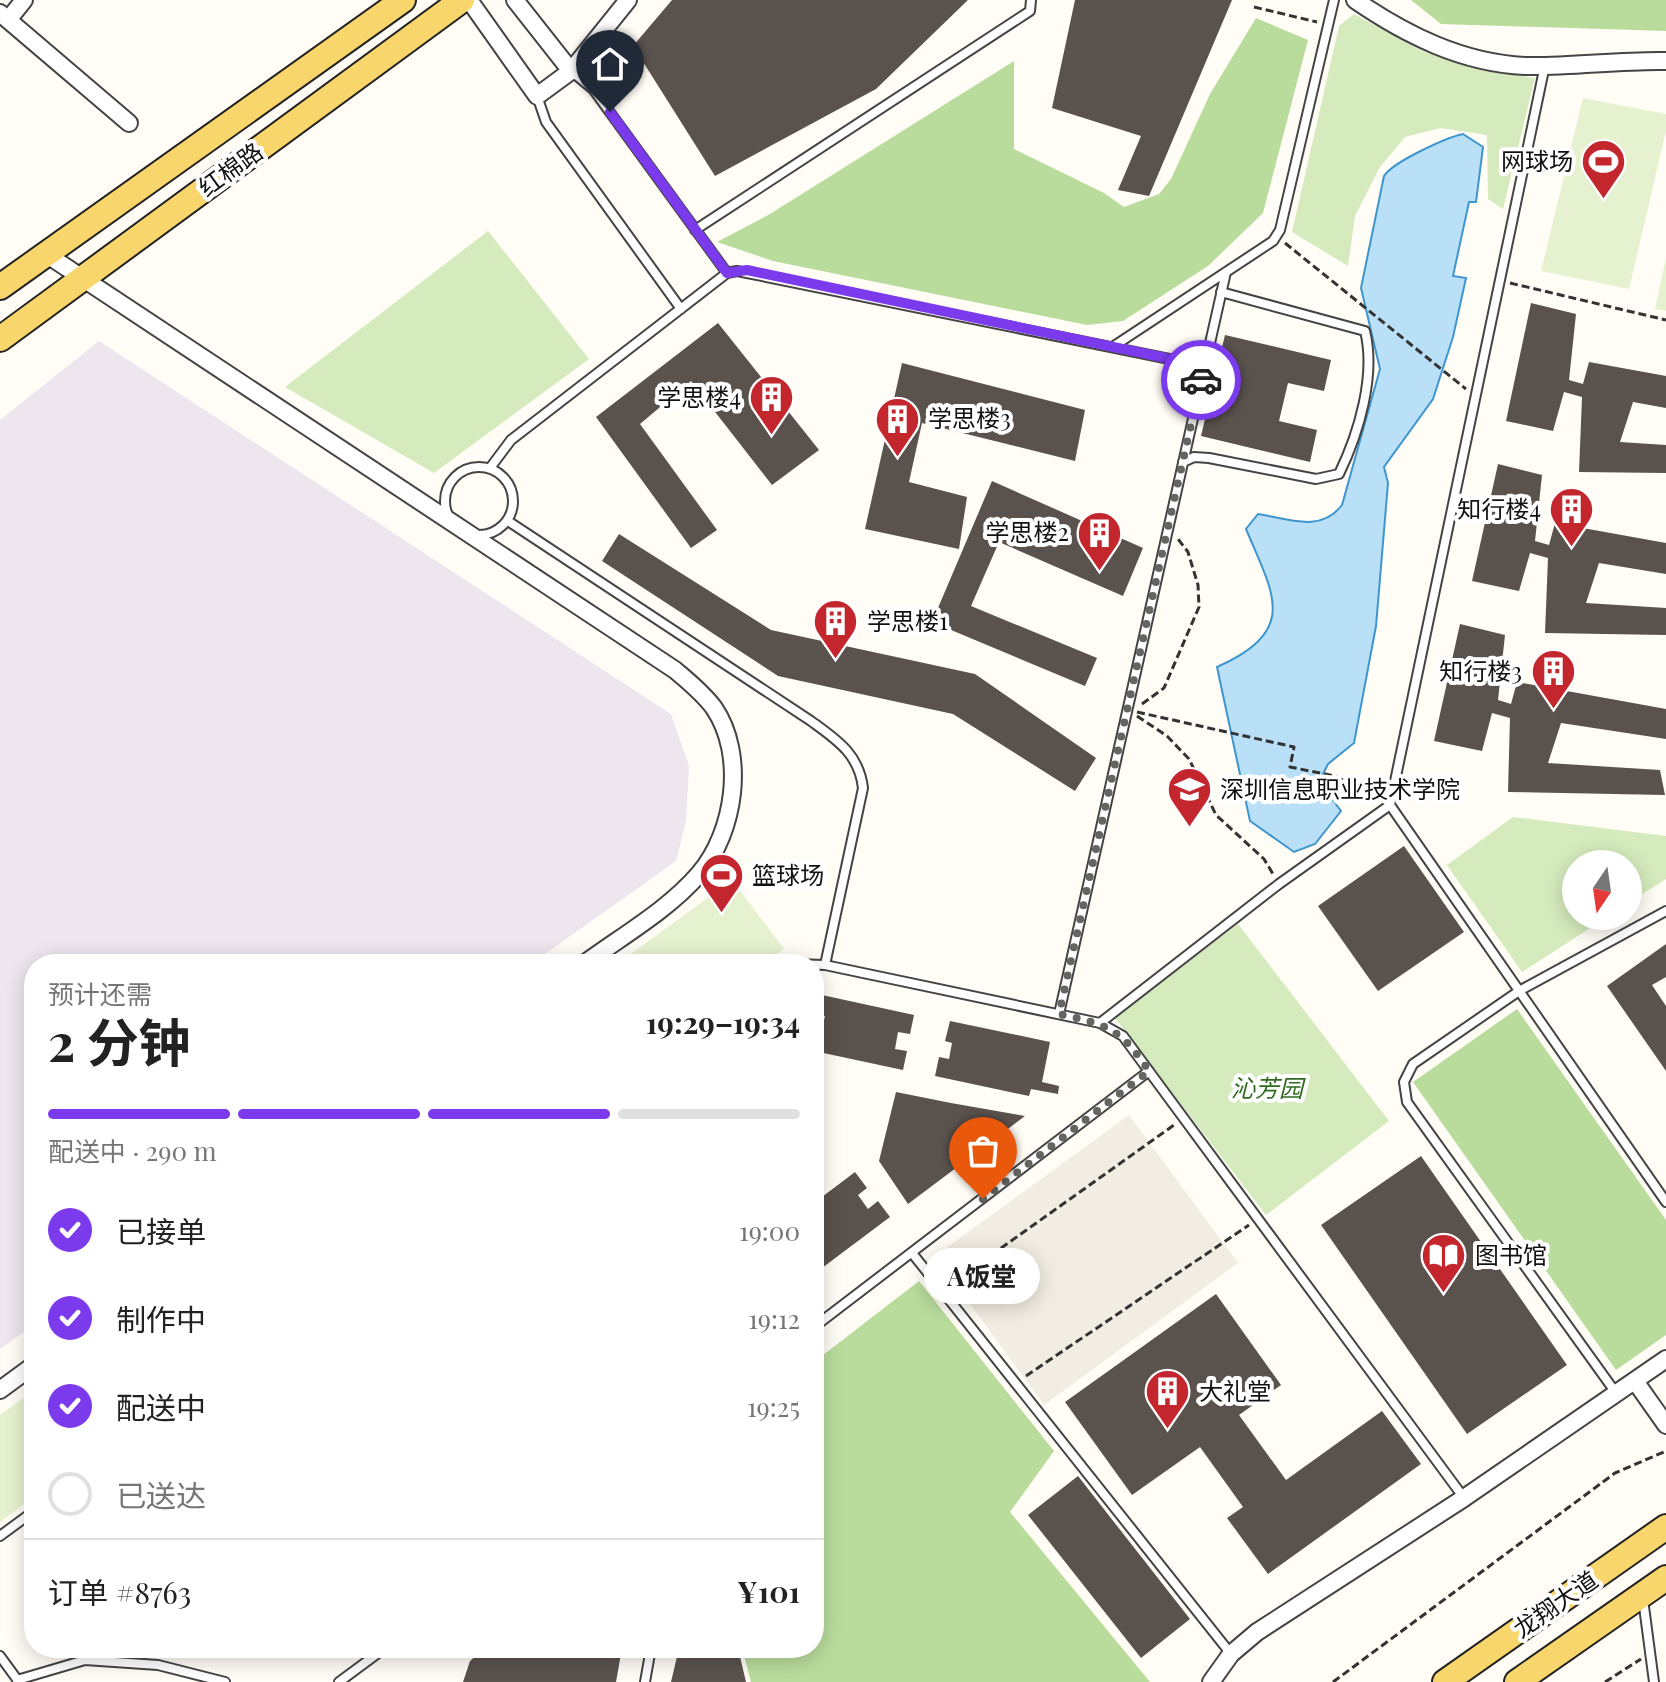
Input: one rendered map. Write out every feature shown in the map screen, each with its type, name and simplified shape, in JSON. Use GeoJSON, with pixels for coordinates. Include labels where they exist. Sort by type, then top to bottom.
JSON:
{"type":"FeatureCollection","features":[{"type":"Feature","properties":{"kind":"main road","name":"红棉路"},"geometry":{"type":"LineString","coordinates":[[0,287],[403,0]]}},
{"type":"Feature","properties":{"kind":"main road","name":"红棉路"},"geometry":{"type":"LineString","coordinates":[[0,339],[462,0]]}},
{"type":"Feature","properties":{"kind":"main road","name":"龙翔大道"},"geometry":{"type":"LineString","coordinates":[[1445,1682],[1666,1527]]}},
{"type":"Feature","properties":{"kind":"main road","name":"龙翔大道"},"geometry":{"type":"LineString","coordinates":[[1517,1682],[1666,1578]]}},
{"type":"Feature","properties":{"kind":"street"},"geometry":{"type":"LineString","coordinates":[[24,0],[4,17],[129,123]]}},
{"type":"Feature","properties":{"kind":"street"},"geometry":{"type":"LineString","coordinates":[[469,0],[532,83],[537,96],[571,71],[628,0]]}},
{"type":"Feature","properties":{"kind":"street"},"geometry":{"type":"LineString","coordinates":[[515,0],[571,71]]}},
{"type":"Feature","properties":{"kind":"street"},"geometry":{"type":"LineString","coordinates":[[1355,0],[1411,34],[1442,48],[1497,62],[1545,65],[1666,61]]}},
{"type":"Feature","properties":{"kind":"street"},"geometry":{"type":"LineString","coordinates":[[46,254],[675,670],[698,689],[715,711],[725,733],[733,781],[723,833],[713,855],[679,895],[598,954]]}},
{"type":"Feature","properties":{"kind":"street"},"geometry":{"type":"LineString","coordinates":[[1211,1682],[1231,1654],[1257,1632],[1464,1498],[1666,1359]]}},
{"type":"Feature","properties":{"kind":"street"},"geometry":{"type":"LineString","coordinates":[[0,1390],[24,1372]]}},
{"type":"Feature","properties":{"kind":"street"},"geometry":{"type":"LineString","coordinates":[[1635,1381],[1666,1425]]}},
{"type":"Feature","properties":{"kind":"lane"},"geometry":{"type":"LineString","coordinates":[[695,230],[979,46],[1030,11],[1031,0]]}},
{"type":"Feature","properties":{"kind":"lane"},"geometry":{"type":"LineString","coordinates":[[1114,346],[1276,236],[1286,215],[1334,0]]}},
{"type":"Feature","properties":{"kind":"lane"},"geometry":{"type":"LineString","coordinates":[[1100,1023],[1279,884],[1390,805],[1545,65]]}},
{"type":"Feature","properties":{"kind":"lane"},"geometry":{"type":"LineString","coordinates":[[571,71],[593,89],[727,273]]}},
{"type":"Feature","properties":{"kind":"lane"},"geometry":{"type":"LineString","coordinates":[[537,96],[546,122],[681,309]]}},
{"type":"Feature","properties":{"kind":"lane"},"geometry":{"type":"LineString","coordinates":[[490,468],[511,440],[727,273],[747,270],[1204,366]]}},
{"type":"Feature","properties":{"kind":"lane"},"geometry":{"type":"LineString","coordinates":[[1059,1014],[1226,272]]}},
{"type":"Feature","properties":{"kind":"lane"},"geometry":{"type":"LineString","coordinates":[[1183,462],[1194,457],[1209,458],[1316,479],[1339,474],[1350,453],[1359,418],[1371,355],[1365,331],[1221,292]]}},
{"type":"Feature","properties":{"kind":"lane"},"geometry":{"type":"LineString","coordinates":[[479,466],[490,468],[500,473],[512,490],[513,511],[508,521],[491,533],[480,535],[459,529],[446,512],[446,490],[459,473],[479,466]]}},
{"type":"Feature","properties":{"kind":"lane"},"geometry":{"type":"LineString","coordinates":[[508,521],[811,721],[836,739],[855,760],[861,773],[861,796],[825,965],[1100,1023],[1123,1036],[1464,1498]]}},
{"type":"Feature","properties":{"kind":"lane"},"geometry":{"type":"LineString","coordinates":[[1390,805],[1666,1202]]}},
{"type":"Feature","properties":{"kind":"lane"},"geometry":{"type":"LineString","coordinates":[[1617,1393],[1416,1115],[1404,1092],[1407,1072],[1413,1064],[1519,991],[1666,911]]}},
{"type":"Feature","properties":{"kind":"lane"},"geometry":{"type":"LineString","coordinates":[[824,1319],[1149,1071]]}},
{"type":"Feature","properties":{"kind":"lane"},"geometry":{"type":"LineString","coordinates":[[912,1253],[1231,1654]]}},
{"type":"Feature","properties":{"kind":"lane"},"geometry":{"type":"LineString","coordinates":[[0,1536],[24,1518]]}},
{"type":"Feature","properties":{"kind":"lane"},"geometry":{"type":"LineString","coordinates":[[1643,1594],[1654,1682]]}},
{"type":"Feature","properties":{"kind":"lane"},"geometry":{"type":"LineString","coordinates":[[0,1656],[18,1681],[85,1660],[158,1665],[225,1682]]}},
{"type":"Feature","properties":{"kind":"lane"},"geometry":{"type":"LineString","coordinates":[[339,1682],[371,1658]]}},
{"type":"Feature","properties":{"kind":"lane"},"geometry":{"type":"LineString","coordinates":[[645,1682],[649,1658]]}},
{"type":"Feature","properties":{"kind":"path"},"geometry":{"type":"LineString","coordinates":[[1254,7],[1328,25]]}},
{"type":"Feature","properties":{"kind":"path"},"geometry":{"type":"LineString","coordinates":[[1276,236],[1475,397]]}},
{"type":"Feature","properties":{"kind":"path"},"geometry":{"type":"LineString","coordinates":[[1500,280],[1666,320]]}},
{"type":"Feature","properties":{"kind":"path"},"geometry":{"type":"LineString","coordinates":[[1127,710],[1164,688],[1199,607],[1198,585],[1188,552],[1169,525]]}},
{"type":"Feature","properties":{"kind":"path"},"geometry":{"type":"LineString","coordinates":[[1127,710],[1294,747],[1290,767],[1335,776],[1390,805]]}},
{"type":"Feature","properties":{"kind":"path"},"geometry":{"type":"LineString","coordinates":[[1127,710],[1167,736],[1189,759],[1216,815],[1264,859],[1279,884]]}},
{"type":"Feature","properties":{"kind":"path"},"geometry":{"type":"LineString","coordinates":[[941,1290],[1184,1118]]}},
{"type":"Feature","properties":{"kind":"path"},"geometry":{"type":"LineString","coordinates":[[1017,1383],[1258,1219]]}},
{"type":"Feature","properties":{"kind":"path"},"geometry":{"type":"LineString","coordinates":[[1333,1682],[1615,1473],[1666,1451]]}},
{"type":"Feature","properties":{"kind":"path"},"geometry":{"type":"LineString","coordinates":[[1605,1682],[1632,1663],[1650,1656]]}},
{"type":"Feature","properties":{"kind":"shaded area"},"geometry":{"type":"Polygon","coordinates":[[[99,341],[671,714],[689,766],[686,821],[676,861],[545,954],[24,954],[24,1332],[0,1349],[0,420],[99,341]]]}},
{"type":"Feature","properties":{"kind":"shaded area"},"geometry":{"type":"Polygon","coordinates":[[[1129,1115],[1238,1263],[1044,1405],[935,1256],[1129,1115]]]}},
{"type":"Feature","properties":{"kind":"green space"},"geometry":{"type":"Polygon","coordinates":[[[1411,0],[1666,0],[1666,31],[1441,24],[1411,0]]]}},
{"type":"Feature","properties":{"kind":"green space"},"geometry":{"type":"Polygon","coordinates":[[[1354,14],[1424,52],[1496,72],[1535,78],[1503,209],[1488,199],[1487,135],[1440,128],[1405,137],[1380,167],[1355,216],[1348,266],[1292,232],[1339,26],[1354,14]]]}},
{"type":"Feature","properties":{"kind":"green space"},"geometry":{"type":"Polygon","coordinates":[[[1256,18],[1308,40],[1263,213],[1208,266],[1123,321],[1087,325],[773,261],[717,242],[770,214],[1014,61],[1014,149],[1104,193],[1124,207],[1159,194],[1171,179],[1210,94],[1256,18]]]}},
{"type":"Feature","properties":{"kind":"green space","name":"网球场"},"geometry":{"type":"Polygon","coordinates":[[[1583,98],[1666,114],[1666,131],[1629,289],[1541,271],[1583,98]]]}},
{"type":"Feature","properties":{"kind":"green space"},"geometry":{"type":"Polygon","coordinates":[[[488,231],[589,359],[434,473],[285,387],[488,231]]]}},
{"type":"Feature","properties":{"kind":"green space"},"geometry":{"type":"Polygon","coordinates":[[[1666,258],[1666,311],[1655,309],[1666,258]]]}},
{"type":"Feature","properties":{"kind":"green space"},"geometry":{"type":"Polygon","coordinates":[[[1513,817],[1666,836],[1666,879],[1642,894],[1642,850],[1562,850],[1562,930],[1587,930],[1522,972],[1447,865],[1513,817]]]}},
{"type":"Feature","properties":{"kind":"green space","name":"篮球场"},"geometry":{"type":"Polygon","coordinates":[[[732,880],[784,949],[777,954],[631,954],[732,880]]]}},
{"type":"Feature","properties":{"kind":"green space","name":"沁芳园"},"geometry":{"type":"Polygon","coordinates":[[[1238,924],[1389,1121],[1266,1215],[1115,1018],[1238,924]]]}},
{"type":"Feature","properties":{"kind":"green space"},"geometry":{"type":"Polygon","coordinates":[[[1517,1009],[1666,1220],[1666,1335],[1616,1370],[1413,1082],[1517,1009]]]}},
{"type":"Feature","properties":{"kind":"green space"},"geometry":{"type":"Polygon","coordinates":[[[919,1281],[1054,1451],[1010,1512],[1150,1682],[751,1682],[745,1658],[824,1658],[824,1354],[919,1281]]]}},
{"type":"Feature","properties":{"kind":"green space"},"geometry":{"type":"Polygon","coordinates":[[[24,1397],[24,1504],[0,1522],[0,1415],[24,1397]]]}},
{"type":"Feature","properties":{"kind":"water"},"geometry":{"type":"Polygon","coordinates":[[[1463,134],[1483,147],[1476,202],[1469,202],[1453,276],[1466,278],[1453,337],[1433,399],[1384,467],[1388,483],[1376,626],[1354,743],[1328,764],[1319,782],[1341,811],[1315,844],[1294,852],[1250,821],[1217,667],[1243,653],[1260,639],[1270,625],[1273,609],[1271,592],[1246,529],[1258,514],[1293,521],[1314,521],[1334,514],[1342,505],[1380,369],[1361,288],[1384,176],[1420,151],[1463,134]]]}},
{"type":"Feature","properties":{"kind":"building"},"geometry":{"type":"Polygon","coordinates":[[[672,0],[968,0],[876,89],[715,176],[633,46],[672,0]]]}},
{"type":"Feature","properties":{"kind":"building"},"geometry":{"type":"Polygon","coordinates":[[[1075,0],[1232,0],[1149,196],[1118,190],[1141,136],[1052,108],[1075,0]]]}},
{"type":"Feature","properties":{"kind":"building"},"geometry":{"type":"Polygon","coordinates":[[[1531,303],[1576,314],[1569,380],[1583,384],[1589,362],[1666,376],[1666,408],[1633,402],[1620,442],[1666,445],[1666,473],[1579,472],[1582,397],[1564,392],[1553,431],[1506,421],[1531,303]]]}},
{"type":"Feature","properties":{"kind":"building","name":"学思楼4"},"geometry":{"type":"Polygon","coordinates":[[[718,323],[819,450],[772,485],[691,381],[640,424],[717,530],[691,548],[596,417],[718,323]]]}},
{"type":"Feature","properties":{"kind":"building"},"geometry":{"type":"Polygon","coordinates":[[[1225,335],[1331,360],[1324,391],[1288,383],[1279,421],[1317,430],[1310,462],[1201,436],[1225,335]]]}},
{"type":"Feature","properties":{"kind":"building","name":"学思楼3"},"geometry":{"type":"Polygon","coordinates":[[[902,363],[1085,410],[1075,461],[922,423],[909,482],[967,497],[959,549],[865,529],[902,363]]]}},
{"type":"Feature","properties":{"kind":"building","name":"知行楼4"},"geometry":{"type":"Polygon","coordinates":[[[1498,464],[1542,475],[1535,541],[1549,545],[1555,523],[1666,543],[1666,574],[1599,563],[1586,603],[1666,608],[1666,635],[1545,633],[1548,558],[1530,553],[1519,591],[1472,581],[1498,464]]]}},
{"type":"Feature","properties":{"kind":"building","name":"学思楼2"},"geometry":{"type":"Polygon","coordinates":[[[992,481],[1143,548],[1123,596],[999,542],[971,606],[1097,658],[1085,686],[932,622],[992,481]]]}},
{"type":"Feature","properties":{"kind":"building","name":"学思楼1"},"geometry":{"type":"Polygon","coordinates":[[[619,534],[771,630],[975,674],[1096,758],[1075,791],[953,714],[778,676],[602,561],[619,534]]]}},
{"type":"Feature","properties":{"kind":"building","name":"知行楼3"},"geometry":{"type":"Polygon","coordinates":[[[1460,624],[1505,635],[1498,700],[1511,704],[1517,682],[1666,709],[1666,739],[1561,723],[1548,763],[1660,770],[1665,795],[1508,792],[1510,718],[1492,713],[1482,751],[1434,741],[1460,624]]]}},
{"type":"Feature","properties":{"kind":"building"},"geometry":{"type":"Polygon","coordinates":[[[1404,846],[1464,932],[1378,991],[1318,906],[1404,846]]]}},
{"type":"Feature","properties":{"kind":"building"},"geometry":{"type":"Polygon","coordinates":[[[1666,944],[1666,977],[1652,985],[1666,1006],[1666,1071],[1607,986],[1666,944]]]}},
{"type":"Feature","properties":{"kind":"building"},"geometry":{"type":"Polygon","coordinates":[[[824,995],[914,1015],[910,1034],[898,1032],[895,1049],[907,1051],[903,1070],[824,1053],[824,995]]]}},
{"type":"Feature","properties":{"kind":"building"},"geometry":{"type":"Polygon","coordinates":[[[950,1021],[1050,1042],[1042,1082],[1059,1086],[1058,1094],[1031,1089],[1029,1096],[935,1076],[939,1057],[949,1059],[952,1043],[945,1041],[950,1021]]]}},
{"type":"Feature","properties":{"kind":"building"},"geometry":{"type":"Polygon","coordinates":[[[896,1092],[1025,1116],[908,1204],[879,1161],[896,1092]]]}},
{"type":"Feature","properties":{"kind":"building","name":"图书馆"},"geometry":{"type":"Polygon","coordinates":[[[1421,1156],[1567,1365],[1467,1434],[1321,1225],[1421,1156]]]}},
{"type":"Feature","properties":{"kind":"building"},"geometry":{"type":"Polygon","coordinates":[[[855,1172],[867,1188],[858,1195],[868,1209],[878,1201],[890,1217],[824,1266],[824,1195],[855,1172]]]}},
{"type":"Feature","properties":{"kind":"building","name":"大礼堂"},"geometry":{"type":"Polygon","coordinates":[[[1216,1294],[1281,1385],[1239,1415],[1286,1480],[1382,1411],[1421,1464],[1268,1574],[1227,1518],[1243,1507],[1200,1447],[1132,1495],[1065,1402],[1216,1294]]]}},
{"type":"Feature","properties":{"kind":"building"},"geometry":{"type":"Polygon","coordinates":[[[1078,1476],[1190,1619],[1141,1658],[1028,1515],[1078,1476]]]}},
{"type":"Feature","properties":{"kind":"building"},"geometry":{"type":"Polygon","coordinates":[[[473,1658],[620,1658],[616,1682],[463,1682],[473,1658]]]}},
{"type":"Feature","properties":{"kind":"building"},"geometry":{"type":"Polygon","coordinates":[[[677,1658],[740,1658],[746,1682],[671,1682],[677,1658]]]}},
{"type":"Feature","properties":{"kind":"way so far"},"geometry":{"type":"LineString","coordinates":[[983,1199],[1149,1071],[1132,1046],[1113,1028],[1059,1014],[1201,380]]}},
{"type":"Feature","properties":{"kind":"place","name":"网球场"},"geometry":{"type":"Point","coordinates":[1604,201]}},
{"type":"Feature","properties":{"kind":"place","name":"学思楼4"},"geometry":{"type":"Point","coordinates":[772,437]}},
{"type":"Feature","properties":{"kind":"place","name":"学思楼3"},"geometry":{"type":"Point","coordinates":[897,458]}},
{"type":"Feature","properties":{"kind":"place","name":"知行楼4"},"geometry":{"type":"Point","coordinates":[1572,549]}},
{"type":"Feature","properties":{"kind":"place","name":"学思楼2"},"geometry":{"type":"Point","coordinates":[1100,572]}},
{"type":"Feature","properties":{"kind":"place","name":"学思楼1"},"geometry":{"type":"Point","coordinates":[836,661]}},
{"type":"Feature","properties":{"kind":"place","name":"知行楼3"},"geometry":{"type":"Point","coordinates":[1553,711]}},
{"type":"Feature","properties":{"kind":"place","name":"深圳信息职业技术学院"},"geometry":{"type":"Point","coordinates":[1189,829]}},
{"type":"Feature","properties":{"kind":"place","name":"篮球场"},"geometry":{"type":"Point","coordinates":[721,915]}},
{"type":"Feature","properties":{"kind":"place","name":"A饭堂"},"geometry":{"type":"Point","coordinates":[983,1199]}},
{"type":"Feature","properties":{"kind":"place","name":"图书馆"},"geometry":{"type":"Point","coordinates":[1444,1295]}},
{"type":"Feature","properties":{"kind":"place","name":"大礼堂"},"geometry":{"type":"Point","coordinates":[1168,1431]}},
{"type":"Feature","properties":{"kind":"route"},"geometry":{"type":"LineString","coordinates":[[610,112],[727,273],[747,270],[1204,366],[1201,380]]}}]}
